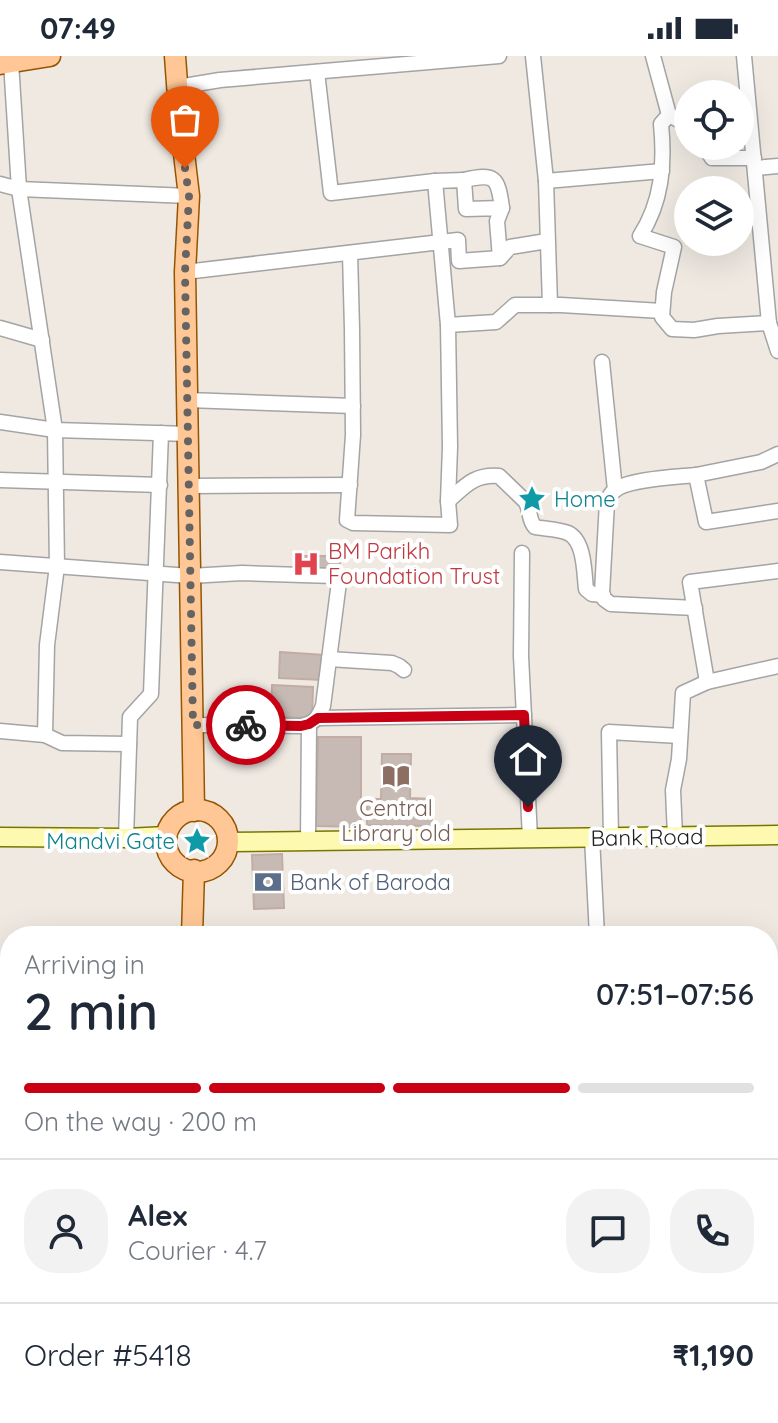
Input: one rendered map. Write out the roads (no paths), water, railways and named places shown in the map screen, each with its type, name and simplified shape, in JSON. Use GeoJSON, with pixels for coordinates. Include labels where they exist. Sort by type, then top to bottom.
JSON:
{"type":"FeatureCollection","features":[{"type":"Feature","properties":{"kind":"main road"},"geometry":{"type":"LineString","coordinates":[[6,63],[50,56]]}},
{"type":"Feature","properties":{"kind":"main road"},"geometry":{"type":"LineString","coordinates":[[175,56],[189,196],[185,272],[194,811]]}},
{"type":"Feature","properties":{"kind":"main road"},"geometry":{"type":"LineString","coordinates":[[198,810],[216,816],[227,832],[228,842],[221,861],[212,869],[186,870],[169,854],[167,836],[180,814],[198,810]]}},
{"type":"Feature","properties":{"kind":"main road","name":"Bank Road"},"geometry":{"type":"LineString","coordinates":[[228,842],[778,835]]}},
{"type":"Feature","properties":{"kind":"main road"},"geometry":{"type":"LineString","coordinates":[[0,837],[167,836]]}},
{"type":"Feature","properties":{"kind":"main road"},"geometry":{"type":"LineString","coordinates":[[193,926],[200,871]]}},
{"type":"Feature","properties":{"kind":"main road"},"geometry":{"type":"LineString","coordinates":[[200,871],[203,926]]}},
{"type":"Feature","properties":{"kind":"street"},"geometry":{"type":"LineString","coordinates":[[178,87],[220,80],[499,56]]}},
{"type":"Feature","properties":{"kind":"street"},"geometry":{"type":"LineString","coordinates":[[533,56],[546,181],[550,305]]}},
{"type":"Feature","properties":{"kind":"street"},"geometry":{"type":"LineString","coordinates":[[653,56],[669,115],[674,118]]}},
{"type":"Feature","properties":{"kind":"street"},"geometry":{"type":"LineString","coordinates":[[744,56],[769,323],[778,351]]}},
{"type":"Feature","properties":{"kind":"street"},"geometry":{"type":"LineString","coordinates":[[6,63],[19,189],[55,430],[57,566],[47,645],[45,735]]}},
{"type":"Feature","properties":{"kind":"street"},"geometry":{"type":"LineString","coordinates":[[317,72],[331,193],[490,177],[499,187],[502,208],[497,221],[500,258]]}},
{"type":"Feature","properties":{"kind":"street"},"geometry":{"type":"LineString","coordinates":[[669,115],[661,124],[664,149],[662,171],[652,218],[640,236],[674,247],[662,317],[672,329],[769,323]]}},
{"type":"Feature","properties":{"kind":"street"},"geometry":{"type":"LineString","coordinates":[[729,160],[778,166]]}},
{"type":"Feature","properties":{"kind":"street"},"geometry":{"type":"LineString","coordinates":[[546,181],[662,171]]}},
{"type":"Feature","properties":{"kind":"street"},"geometry":{"type":"LineString","coordinates":[[464,180],[466,209],[502,208]]}},
{"type":"Feature","properties":{"kind":"street"},"geometry":{"type":"LineString","coordinates":[[350,253],[353,406],[347,520],[353,523],[450,525],[448,325],[435,181]]}},
{"type":"Feature","properties":{"kind":"street"},"geometry":{"type":"LineString","coordinates":[[0,184],[19,189],[189,196]]}},
{"type":"Feature","properties":{"kind":"street"},"geometry":{"type":"LineString","coordinates":[[185,272],[458,240],[459,261],[500,258],[510,247],[547,241]]}},
{"type":"Feature","properties":{"kind":"street"},"geometry":{"type":"LineString","coordinates":[[448,325],[496,322],[515,305],[662,311]]}},
{"type":"Feature","properties":{"kind":"street"},"geometry":{"type":"LineString","coordinates":[[0,328],[42,340]]}},
{"type":"Feature","properties":{"kind":"street"},"geometry":{"type":"LineString","coordinates":[[602,362],[615,490]]}},
{"type":"Feature","properties":{"kind":"street"},"geometry":{"type":"LineString","coordinates":[[188,400],[353,406]]}},
{"type":"Feature","properties":{"kind":"street"},"geometry":{"type":"LineString","coordinates":[[0,422],[55,430],[189,434]]}},
{"type":"Feature","properties":{"kind":"street"},"geometry":{"type":"LineString","coordinates":[[126,838],[130,717],[151,694],[161,433]]}},
{"type":"Feature","properties":{"kind":"street"},"geometry":{"type":"LineString","coordinates":[[695,608],[611,604],[604,599],[607,502],[615,490],[627,484],[696,475],[761,462],[778,454]]}},
{"type":"Feature","properties":{"kind":"street"},"geometry":{"type":"LineString","coordinates":[[448,501],[470,481],[482,475],[499,476],[525,501],[535,527],[566,532],[577,539],[586,589],[592,594],[603,595]]}},
{"type":"Feature","properties":{"kind":"street"},"geometry":{"type":"LineString","coordinates":[[696,475],[706,522],[778,511]]}},
{"type":"Feature","properties":{"kind":"street"},"geometry":{"type":"LineString","coordinates":[[0,480],[160,485]]}},
{"type":"Feature","properties":{"kind":"street"},"geometry":{"type":"LineString","coordinates":[[189,486],[350,485]]}},
{"type":"Feature","properties":{"kind":"street"},"geometry":{"type":"LineString","coordinates":[[522,553],[521,656],[530,838]]}},
{"type":"Feature","properties":{"kind":"street"},"geometry":{"type":"LineString","coordinates":[[0,562],[190,576],[242,573],[334,576],[339,582],[323,706],[314,721],[308,841]]}},
{"type":"Feature","properties":{"kind":"street"},"geometry":{"type":"LineString","coordinates":[[707,682],[690,582],[778,571]]}},
{"type":"Feature","properties":{"kind":"street"},"geometry":{"type":"LineString","coordinates":[[329,659],[392,663],[404,670]]}},
{"type":"Feature","properties":{"kind":"street"},"geometry":{"type":"LineString","coordinates":[[675,836],[673,790],[679,759],[683,693],[707,682],[778,666]]}},
{"type":"Feature","properties":{"kind":"street"},"geometry":{"type":"LineString","coordinates":[[193,725],[301,726],[314,721],[524,715]]}},
{"type":"Feature","properties":{"kind":"street"},"geometry":{"type":"LineString","coordinates":[[0,731],[45,735],[62,743],[129,744]]}},
{"type":"Feature","properties":{"kind":"street"},"geometry":{"type":"LineString","coordinates":[[598,926],[609,732],[680,736]]}},
{"type":"Feature","properties":{"kind":"place","name":"Home"},"geometry":{"type":"Point","coordinates":[532,499]}},
{"type":"Feature","properties":{"kind":"place","name":"BM Parikh Foundation Trust"},"geometry":{"type":"Point","coordinates":[306,564]}},
{"type":"Feature","properties":{"kind":"place","name":"Central Library old"},"geometry":{"type":"Point","coordinates":[396,776]}},
{"type":"Feature","properties":{"kind":"place","name":"Mandvi Gate"},"geometry":{"type":"Point","coordinates":[197,841]}},
{"type":"Feature","properties":{"kind":"place","name":"Bank of Baroda"},"geometry":{"type":"Point","coordinates":[268,882]}}]}
